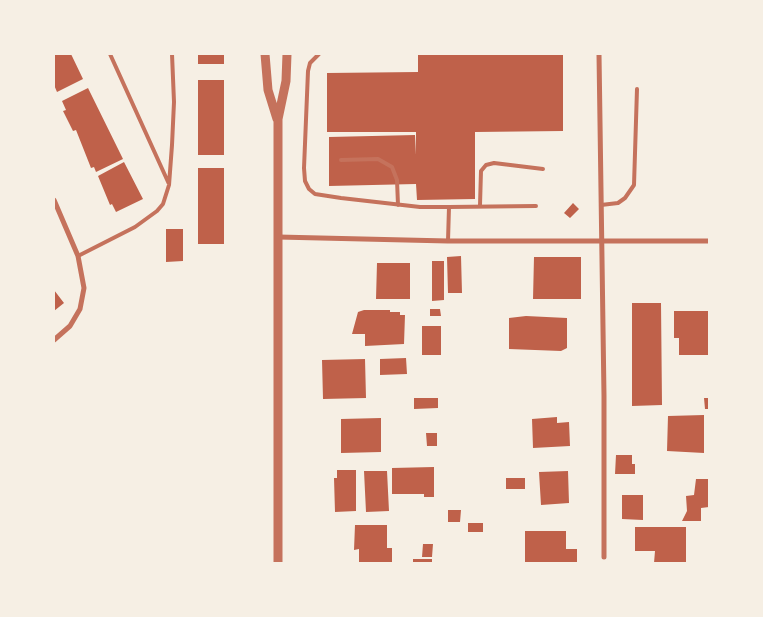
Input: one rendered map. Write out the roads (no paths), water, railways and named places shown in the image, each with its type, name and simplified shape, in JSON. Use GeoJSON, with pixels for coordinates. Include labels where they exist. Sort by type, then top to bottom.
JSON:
{"type":"FeatureCollection","features":[{"type":"Feature","properties":{"kind":"street"},"geometry":{"type":"LineString","coordinates":[[265,54],[266,82],[278,119]]}},
{"type":"Feature","properties":{"kind":"street"},"geometry":{"type":"LineString","coordinates":[[278,563],[278,119],[286,81],[287,54]]}},
{"type":"Feature","properties":{"kind":"street"},"geometry":{"type":"LineString","coordinates":[[599,54],[604,557]]}},
{"type":"Feature","properties":{"kind":"street"},"geometry":{"type":"LineString","coordinates":[[54,200],[78,256],[84,288],[80,309],[70,326],[54,340]]}},
{"type":"Feature","properties":{"kind":"street"},"geometry":{"type":"LineString","coordinates":[[278,236],[448,241],[602,239],[709,241]]}},
{"type":"Feature","properties":{"kind":"lane"},"geometry":{"type":"LineString","coordinates":[[110,54],[169,185]]}},
{"type":"Feature","properties":{"kind":"lane"},"geometry":{"type":"LineString","coordinates":[[78,256],[135,226],[158,211],[163,204],[169,185],[174,102],[172,54]]}},
{"type":"Feature","properties":{"kind":"lane"},"geometry":{"type":"LineString","coordinates":[[319,54],[310,63],[308,72],[305,181],[315,194],[398,205],[449,207],[480,205],[536,206]]}},
{"type":"Feature","properties":{"kind":"lane"},"geometry":{"type":"LineString","coordinates":[[601,205],[618,203],[625,198],[634,185],[637,89]]}},
{"type":"Feature","properties":{"kind":"lane"},"geometry":{"type":"LineString","coordinates":[[341,160],[378,159],[392,167],[397,180],[398,205]]}},
{"type":"Feature","properties":{"kind":"lane"},"geometry":{"type":"LineString","coordinates":[[480,205],[480,176],[486,165],[494,163],[543,169]]}},
{"type":"Feature","properties":{"kind":"lane"},"geometry":{"type":"LineString","coordinates":[[448,241],[449,207]]}},
{"type":"Feature","properties":{"kind":"lane"},"geometry":{"type":"LineString","coordinates":[[604,557],[604,563]]}}]}
